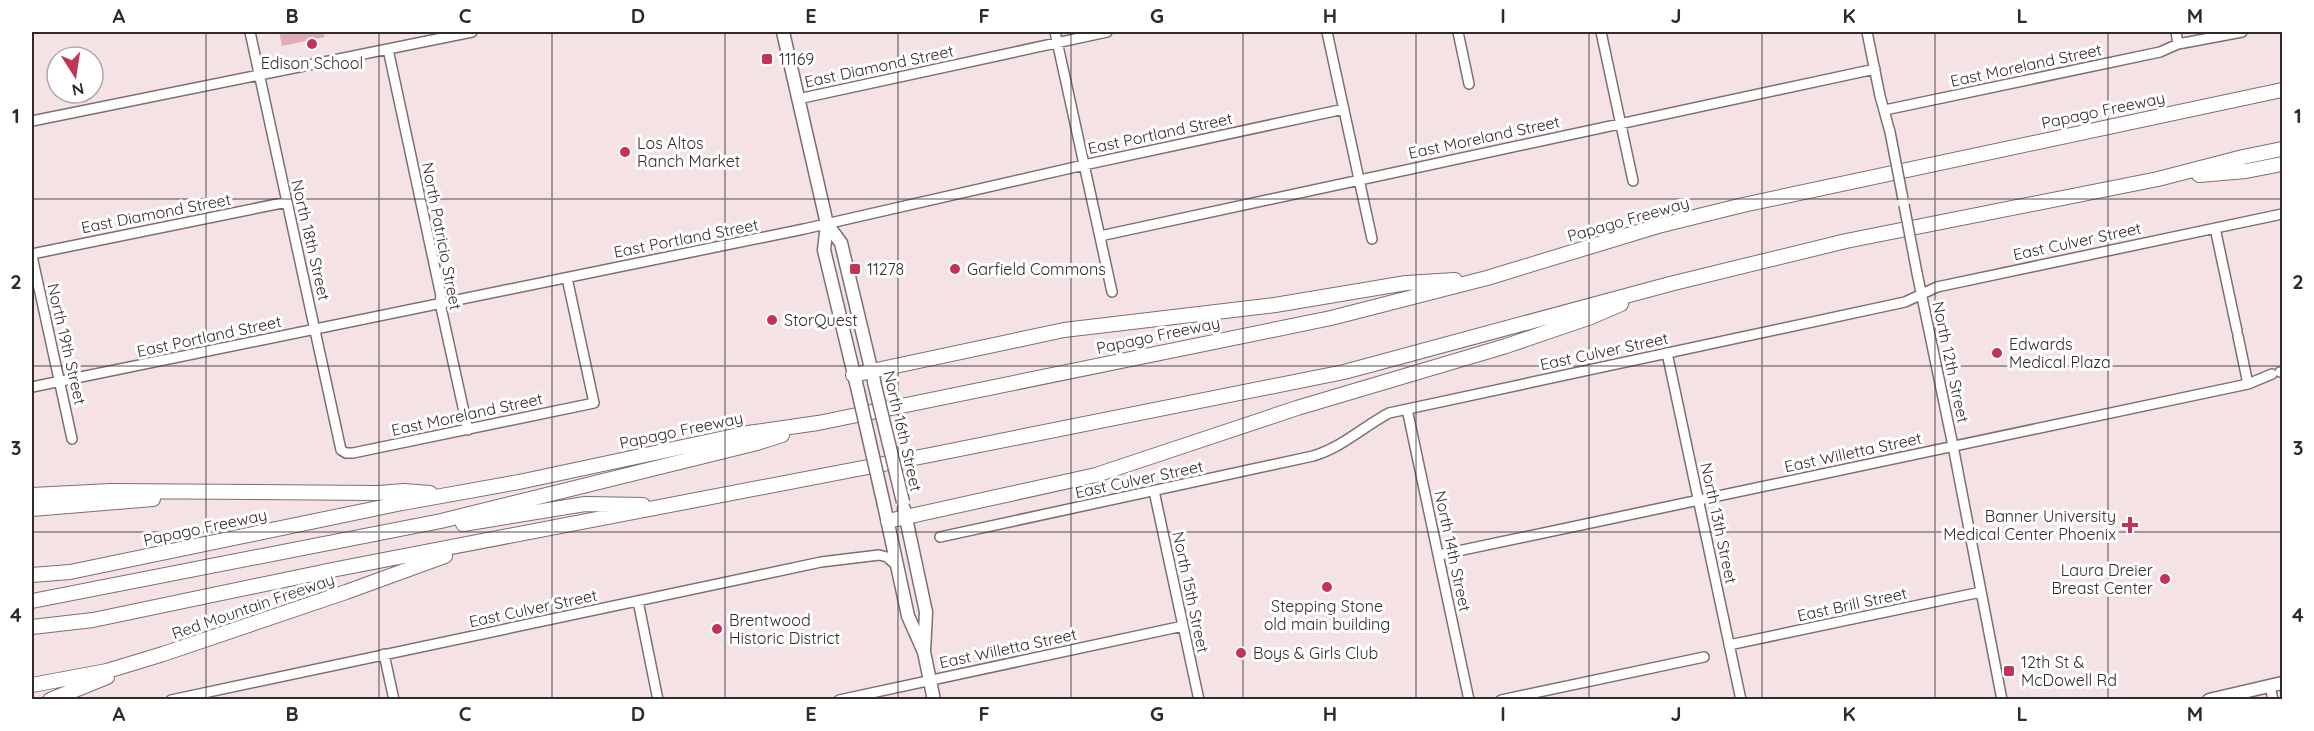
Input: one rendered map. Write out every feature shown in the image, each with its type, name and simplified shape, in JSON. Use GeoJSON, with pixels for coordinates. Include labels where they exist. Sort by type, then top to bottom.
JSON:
{"type":"FeatureCollection","features":[{"type":"Feature","properties":{"kind":"highway","name":"Papago Freeway"},"geometry":{"type":"LineString","coordinates":[[32,575],[70,572],[748,433],[818,423],[1331,318],[1487,278],[1658,226],[1743,205],[2283,90]]}},
{"type":"Feature","properties":{"kind":"highway"},"geometry":{"type":"LineString","coordinates":[[32,627],[93,620],[337,569],[674,505],[1344,372],[1670,284],[1846,241],[2158,179],[2283,149]]}},
{"type":"Feature","properties":{"kind":"highway"},"geometry":{"type":"LineString","coordinates":[[2158,179],[2246,171],[2283,164]]}},
{"type":"Feature","properties":{"kind":"highway"},"geometry":{"type":"LineString","coordinates":[[853,375],[873,376],[1088,327],[1275,305],[1406,284],[1487,278]]}},
{"type":"Feature","properties":{"kind":"highway"},"geometry":{"type":"LineString","coordinates":[[888,521],[1061,484],[1119,468],[1297,408],[1506,346],[1591,317],[1670,284]]}},
{"type":"Feature","properties":{"kind":"highway"},"geometry":{"type":"LineString","coordinates":[[32,610],[530,500],[757,443],[818,423]]}},
{"type":"Feature","properties":{"kind":"highway"},"geometry":{"type":"LineString","coordinates":[[32,495],[111,490],[378,493],[404,491],[450,495]]}},
{"type":"Feature","properties":{"kind":"highway"},"geometry":{"type":"LineString","coordinates":[[32,509],[227,492]]}},
{"type":"Feature","properties":{"kind":"highway"},"geometry":{"type":"LineString","coordinates":[[32,601],[320,548],[585,504],[674,505]]}},
{"type":"Feature","properties":{"kind":"highway","name":"Red Mountain Freeway"},"geometry":{"type":"LineString","coordinates":[[32,685],[107,670],[163,654],[346,592],[480,542]]}},
{"type":"Feature","properties":{"kind":"highway"},"geometry":{"type":"LineString","coordinates":[[50,699],[163,654]]}},
{"type":"Feature","properties":{"kind":"main road","name":"North 16th Street"},"geometry":{"type":"LineString","coordinates":[[783,32],[826,224],[824,250],[908,616],[924,652],[934,699]]}},
{"type":"Feature","properties":{"kind":"main road","name":"North 16th Street"},"geometry":{"type":"LineString","coordinates":[[826,224],[841,243],[903,502],[926,612],[924,652]]}},
{"type":"Feature","properties":{"kind":"main road"},"geometry":{"type":"LineString","coordinates":[[2209,699],[2276,685]]}},
{"type":"Feature","properties":{"kind":"street","name":"North 18th Street"},"geometry":{"type":"LineString","coordinates":[[250,32],[339,446],[340,450],[346,453]]}},
{"type":"Feature","properties":{"kind":"street"},"geometry":{"type":"LineString","coordinates":[[32,121],[472,32]]}},
{"type":"Feature","properties":{"kind":"street"},"geometry":{"type":"LineString","coordinates":[[1055,32],[1112,292]]}},
{"type":"Feature","properties":{"kind":"street","name":"East Diamond Street"},"geometry":{"type":"LineString","coordinates":[[798,99],[1107,32]]}},
{"type":"Feature","properties":{"kind":"street"},"geometry":{"type":"LineString","coordinates":[[1327,32],[1372,239]]}},
{"type":"Feature","properties":{"kind":"street"},"geometry":{"type":"LineString","coordinates":[[1458,32],[1469,84]]}},
{"type":"Feature","properties":{"kind":"street"},"geometry":{"type":"LineString","coordinates":[[1601,32],[1633,181]]}},
{"type":"Feature","properties":{"kind":"street","name":"North 12th Street"},"geometry":{"type":"LineString","coordinates":[[1867,32],[1890,132],[2002,699]]}},
{"type":"Feature","properties":{"kind":"street"},"geometry":{"type":"LineString","coordinates":[[2176,32],[2178,44]]}},
{"type":"Feature","properties":{"kind":"street","name":"East Moreland Street"},"geometry":{"type":"LineString","coordinates":[[1885,110],[2160,52],[2178,44],[2242,32]]}},
{"type":"Feature","properties":{"kind":"street","name":"North Patricio Street"},"geometry":{"type":"LineString","coordinates":[[388,49],[468,430]]}},
{"type":"Feature","properties":{"kind":"street","name":"East Moreland Street"},"geometry":{"type":"LineString","coordinates":[[1100,236],[1875,69]]}},
{"type":"Feature","properties":{"kind":"street","name":"East Portland Street"},"geometry":{"type":"LineString","coordinates":[[32,387],[826,224],[1344,109]]}},
{"type":"Feature","properties":{"kind":"street","name":"East Diamond Street"},"geometry":{"type":"LineString","coordinates":[[32,255],[287,202]]}},
{"type":"Feature","properties":{"kind":"street","name":"East Culver Street"},"geometry":{"type":"LineString","coordinates":[[940,537],[1324,453],[1389,413],[1905,302],[1937,287],[2283,214]]}},
{"type":"Feature","properties":{"kind":"street"},"geometry":{"type":"LineString","coordinates":[[2215,228],[2248,384]]}},
{"type":"Feature","properties":{"kind":"street","name":"North 19th Street"},"geometry":{"type":"LineString","coordinates":[[32,255],[72,439]]}},
{"type":"Feature","properties":{"kind":"street","name":"East Moreland Street"},"geometry":{"type":"LineString","coordinates":[[346,453],[594,403],[567,278]]}},
{"type":"Feature","properties":{"kind":"street","name":"North 13th Street"},"geometry":{"type":"LineString","coordinates":[[1667,353],[1741,699]]}},
{"type":"Feature","properties":{"kind":"street","name":"East Willetta Street"},"geometry":{"type":"LineString","coordinates":[[1439,555],[2248,384],[2278,373]]}},
{"type":"Feature","properties":{"kind":"street","name":"North 14th Street"},"geometry":{"type":"LineString","coordinates":[[1407,409],[1469,699]]}},
{"type":"Feature","properties":{"kind":"street","name":"North 15th Street"},"geometry":{"type":"LineString","coordinates":[[1154,491],[1198,699]]}},
{"type":"Feature","properties":{"kind":"street","name":"East Culver Street"},"geometry":{"type":"LineString","coordinates":[[171,699],[821,562],[873,555],[887,556],[897,566]]}},
{"type":"Feature","properties":{"kind":"street","name":"East Brill Street"},"geometry":{"type":"LineString","coordinates":[[1729,645],[1981,592]]}},
{"type":"Feature","properties":{"kind":"street"},"geometry":{"type":"LineString","coordinates":[[638,601],[658,699]]}},
{"type":"Feature","properties":{"kind":"street","name":"East Willetta Street"},"geometry":{"type":"LineString","coordinates":[[839,699],[1183,626]]}},
{"type":"Feature","properties":{"kind":"street"},"geometry":{"type":"LineString","coordinates":[[384,654],[394,699]]}},
{"type":"Feature","properties":{"kind":"street"},"geometry":{"type":"LineString","coordinates":[[1501,699],[1704,657]]}},
{"type":"Feature","properties":{"kind":"street"},"geometry":{"type":"LineString","coordinates":[[2273,699],[2276,685]]}},
{"type":"Feature","properties":{"kind":"shaded area"},"geometry":{"type":"Polygon","coordinates":[[[279,32],[323,32],[325,37],[282,46],[279,32]]]}},
{"type":"Feature","properties":{"kind":"place","name":"Edison School"},"geometry":{"type":"Point","coordinates":[312,44]}},
{"type":"Feature","properties":{"kind":"place","name":"11169"},"geometry":{"type":"Point","coordinates":[767,59]}},
{"type":"Feature","properties":{"kind":"place","name":"Los Altos Ranch Market"},"geometry":{"type":"Point","coordinates":[625,152]}},
{"type":"Feature","properties":{"kind":"place","name":"11278"},"geometry":{"type":"Point","coordinates":[855,269]}},
{"type":"Feature","properties":{"kind":"place","name":"Garfield Commons"},"geometry":{"type":"Point","coordinates":[955,269]}},
{"type":"Feature","properties":{"kind":"place","name":"StorQuest"},"geometry":{"type":"Point","coordinates":[772,320]}},
{"type":"Feature","properties":{"kind":"place","name":"Edwards Medical Plaza"},"geometry":{"type":"Point","coordinates":[1997,353]}},
{"type":"Feature","properties":{"kind":"place","name":"Banner University Medical Center Phoenix"},"geometry":{"type":"Point","coordinates":[2130,525]}},
{"type":"Feature","properties":{"kind":"place","name":"Laura Dreier Breast Center"},"geometry":{"type":"Point","coordinates":[2165,579]}},
{"type":"Feature","properties":{"kind":"place","name":"Stepping Stone old main building"},"geometry":{"type":"Point","coordinates":[1327,587]}},
{"type":"Feature","properties":{"kind":"place","name":"Brentwood Historic District"},"geometry":{"type":"Point","coordinates":[717,629]}},
{"type":"Feature","properties":{"kind":"place","name":"Boys & Girls Club"},"geometry":{"type":"Point","coordinates":[1241,653]}},
{"type":"Feature","properties":{"kind":"place","name":"12th St & McDowell Rd"},"geometry":{"type":"Point","coordinates":[2009,671]}}]}
